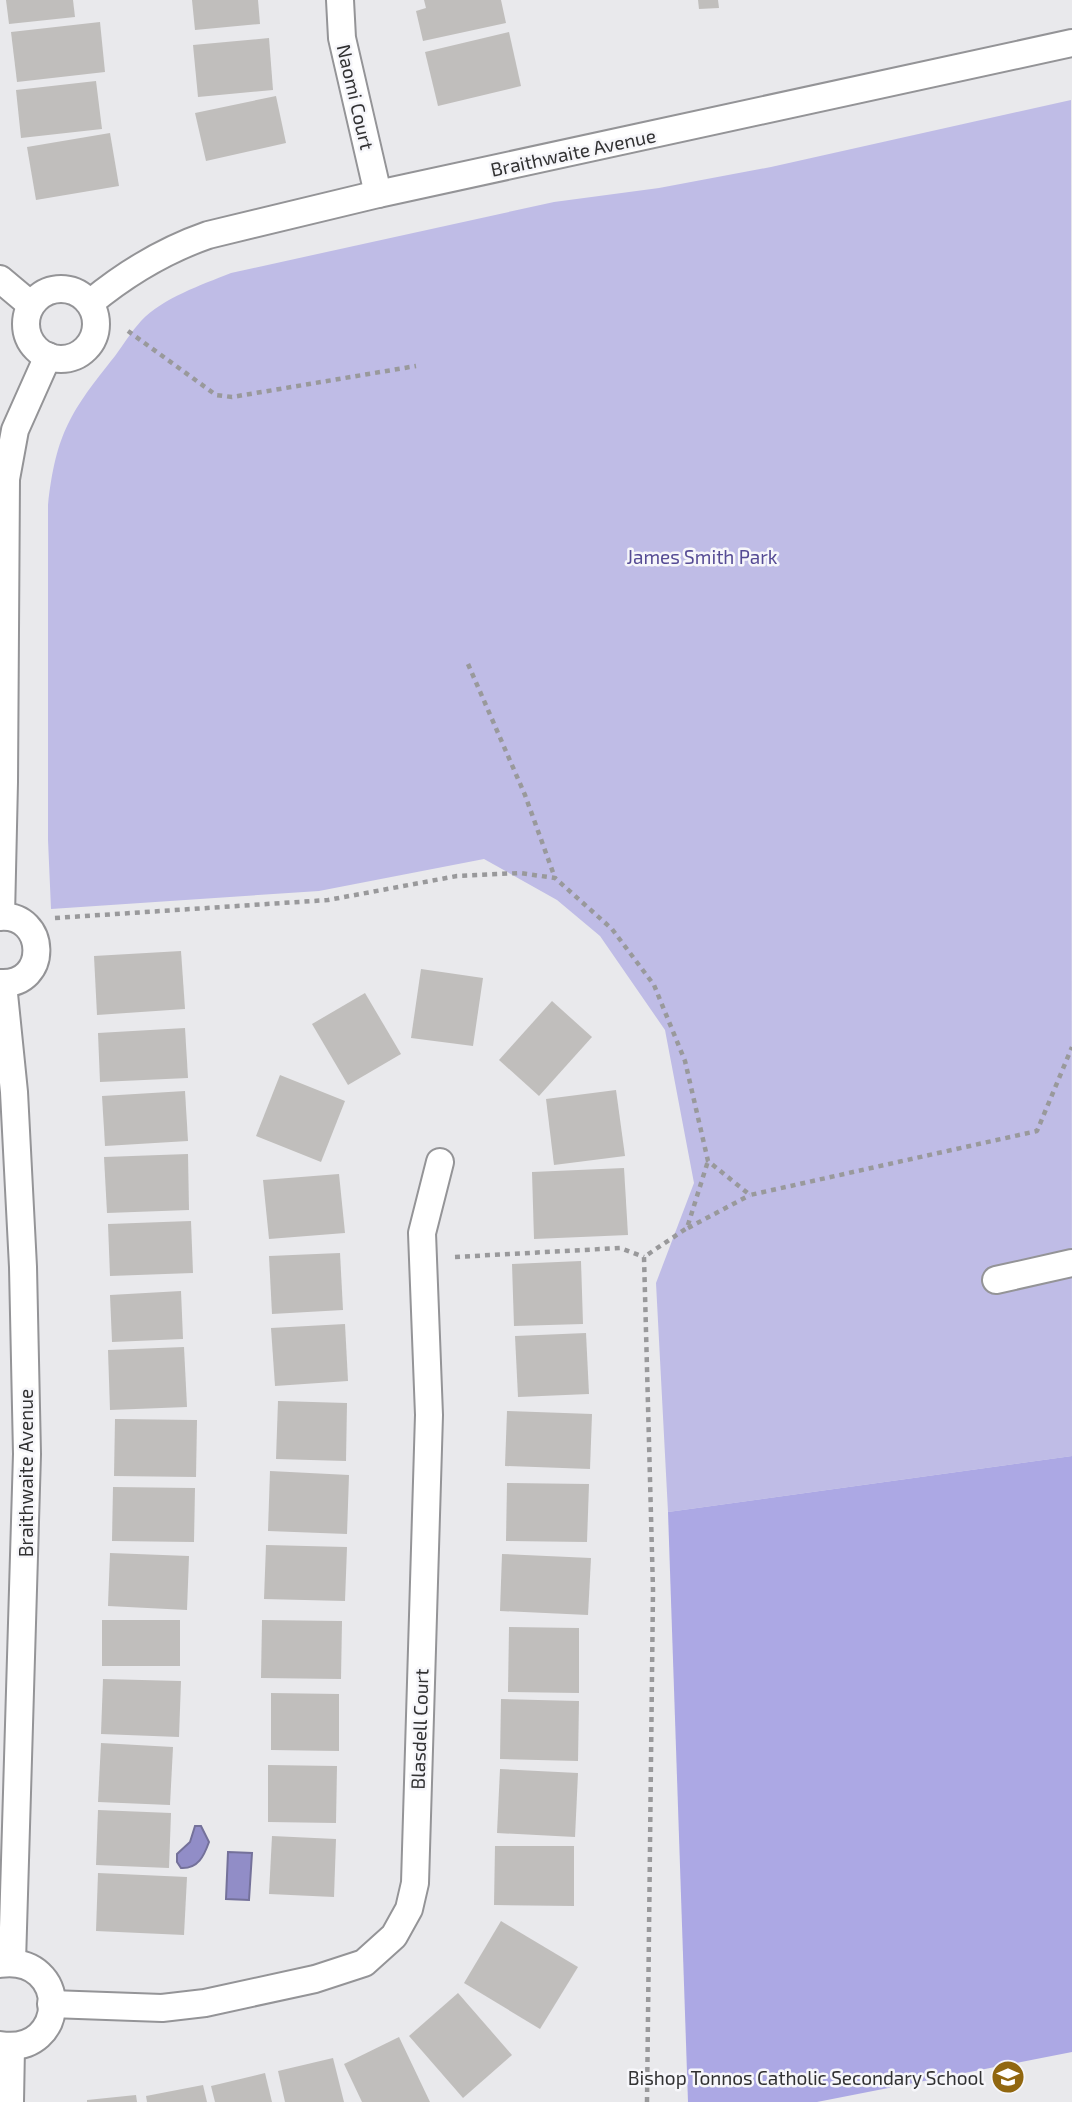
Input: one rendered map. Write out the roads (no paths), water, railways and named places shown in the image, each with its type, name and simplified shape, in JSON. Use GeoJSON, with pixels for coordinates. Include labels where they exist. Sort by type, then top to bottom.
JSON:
{"type":"FeatureCollection","features":[{"type":"Feature","properties":{"kind":"street","name":"Naomi Court"},"geometry":{"type":"LineString","coordinates":[[340,0],[342,38],[378,194]]}},
{"type":"Feature","properties":{"kind":"street","name":"Braithwaite Avenue"},"geometry":{"type":"LineString","coordinates":[[90,303],[141,266],[208,235],[378,194],[1072,43]]}},
{"type":"Feature","properties":{"kind":"street"},"geometry":{"type":"LineString","coordinates":[[0,279],[31,305]]}},
{"type":"Feature","properties":{"kind":"street"},"geometry":{"type":"LineString","coordinates":[[60,289],[71,290],[90,303],[96,325],[89,346],[70,358],[48,356],[37,350],[26,329],[31,305],[38,296],[60,289]]}},
{"type":"Feature","properties":{"kind":"street"},"geometry":{"type":"LineString","coordinates":[[2,984],[18,981],[29,972],[36,959],[37,945],[32,931],[21,921],[0,916],[4,782],[6,479],[15,430],[48,356]]}},
{"type":"Feature","properties":{"kind":"street","name":"Braithwaite Avenue"},"geometry":{"type":"LineString","coordinates":[[2,984],[15,1105],[23,1267],[27,1454],[6,1963]]}},
{"type":"Feature","properties":{"kind":"street","name":"Blasdell Court"},"geometry":{"type":"LineString","coordinates":[[51,2004],[162,2008],[239,1997],[315,1979],[364,1963],[394,1936],[409,1909],[415,1883],[429,1415],[422,1233],[440,1162]]}},
{"type":"Feature","properties":{"kind":"street"},"geometry":{"type":"LineString","coordinates":[[996,1280],[1072,1264]]}},
{"type":"Feature","properties":{"kind":"street"},"geometry":{"type":"LineString","coordinates":[[6,1963],[25,1965],[37,1970],[52,1992],[51,2018],[46,2030],[24,2045],[6,2046],[10,2102]]}},
{"type":"Feature","properties":{"kind":"place","name":"Bishop Tonnos Catholic Secondary School"},"geometry":{"type":"Point","coordinates":[1008,2077]}},
{"type":"Feature","properties":{"kind":"park label","name":"James Smith Park"},"geometry":{"type":"Point","coordinates":[702,556]}}]}
